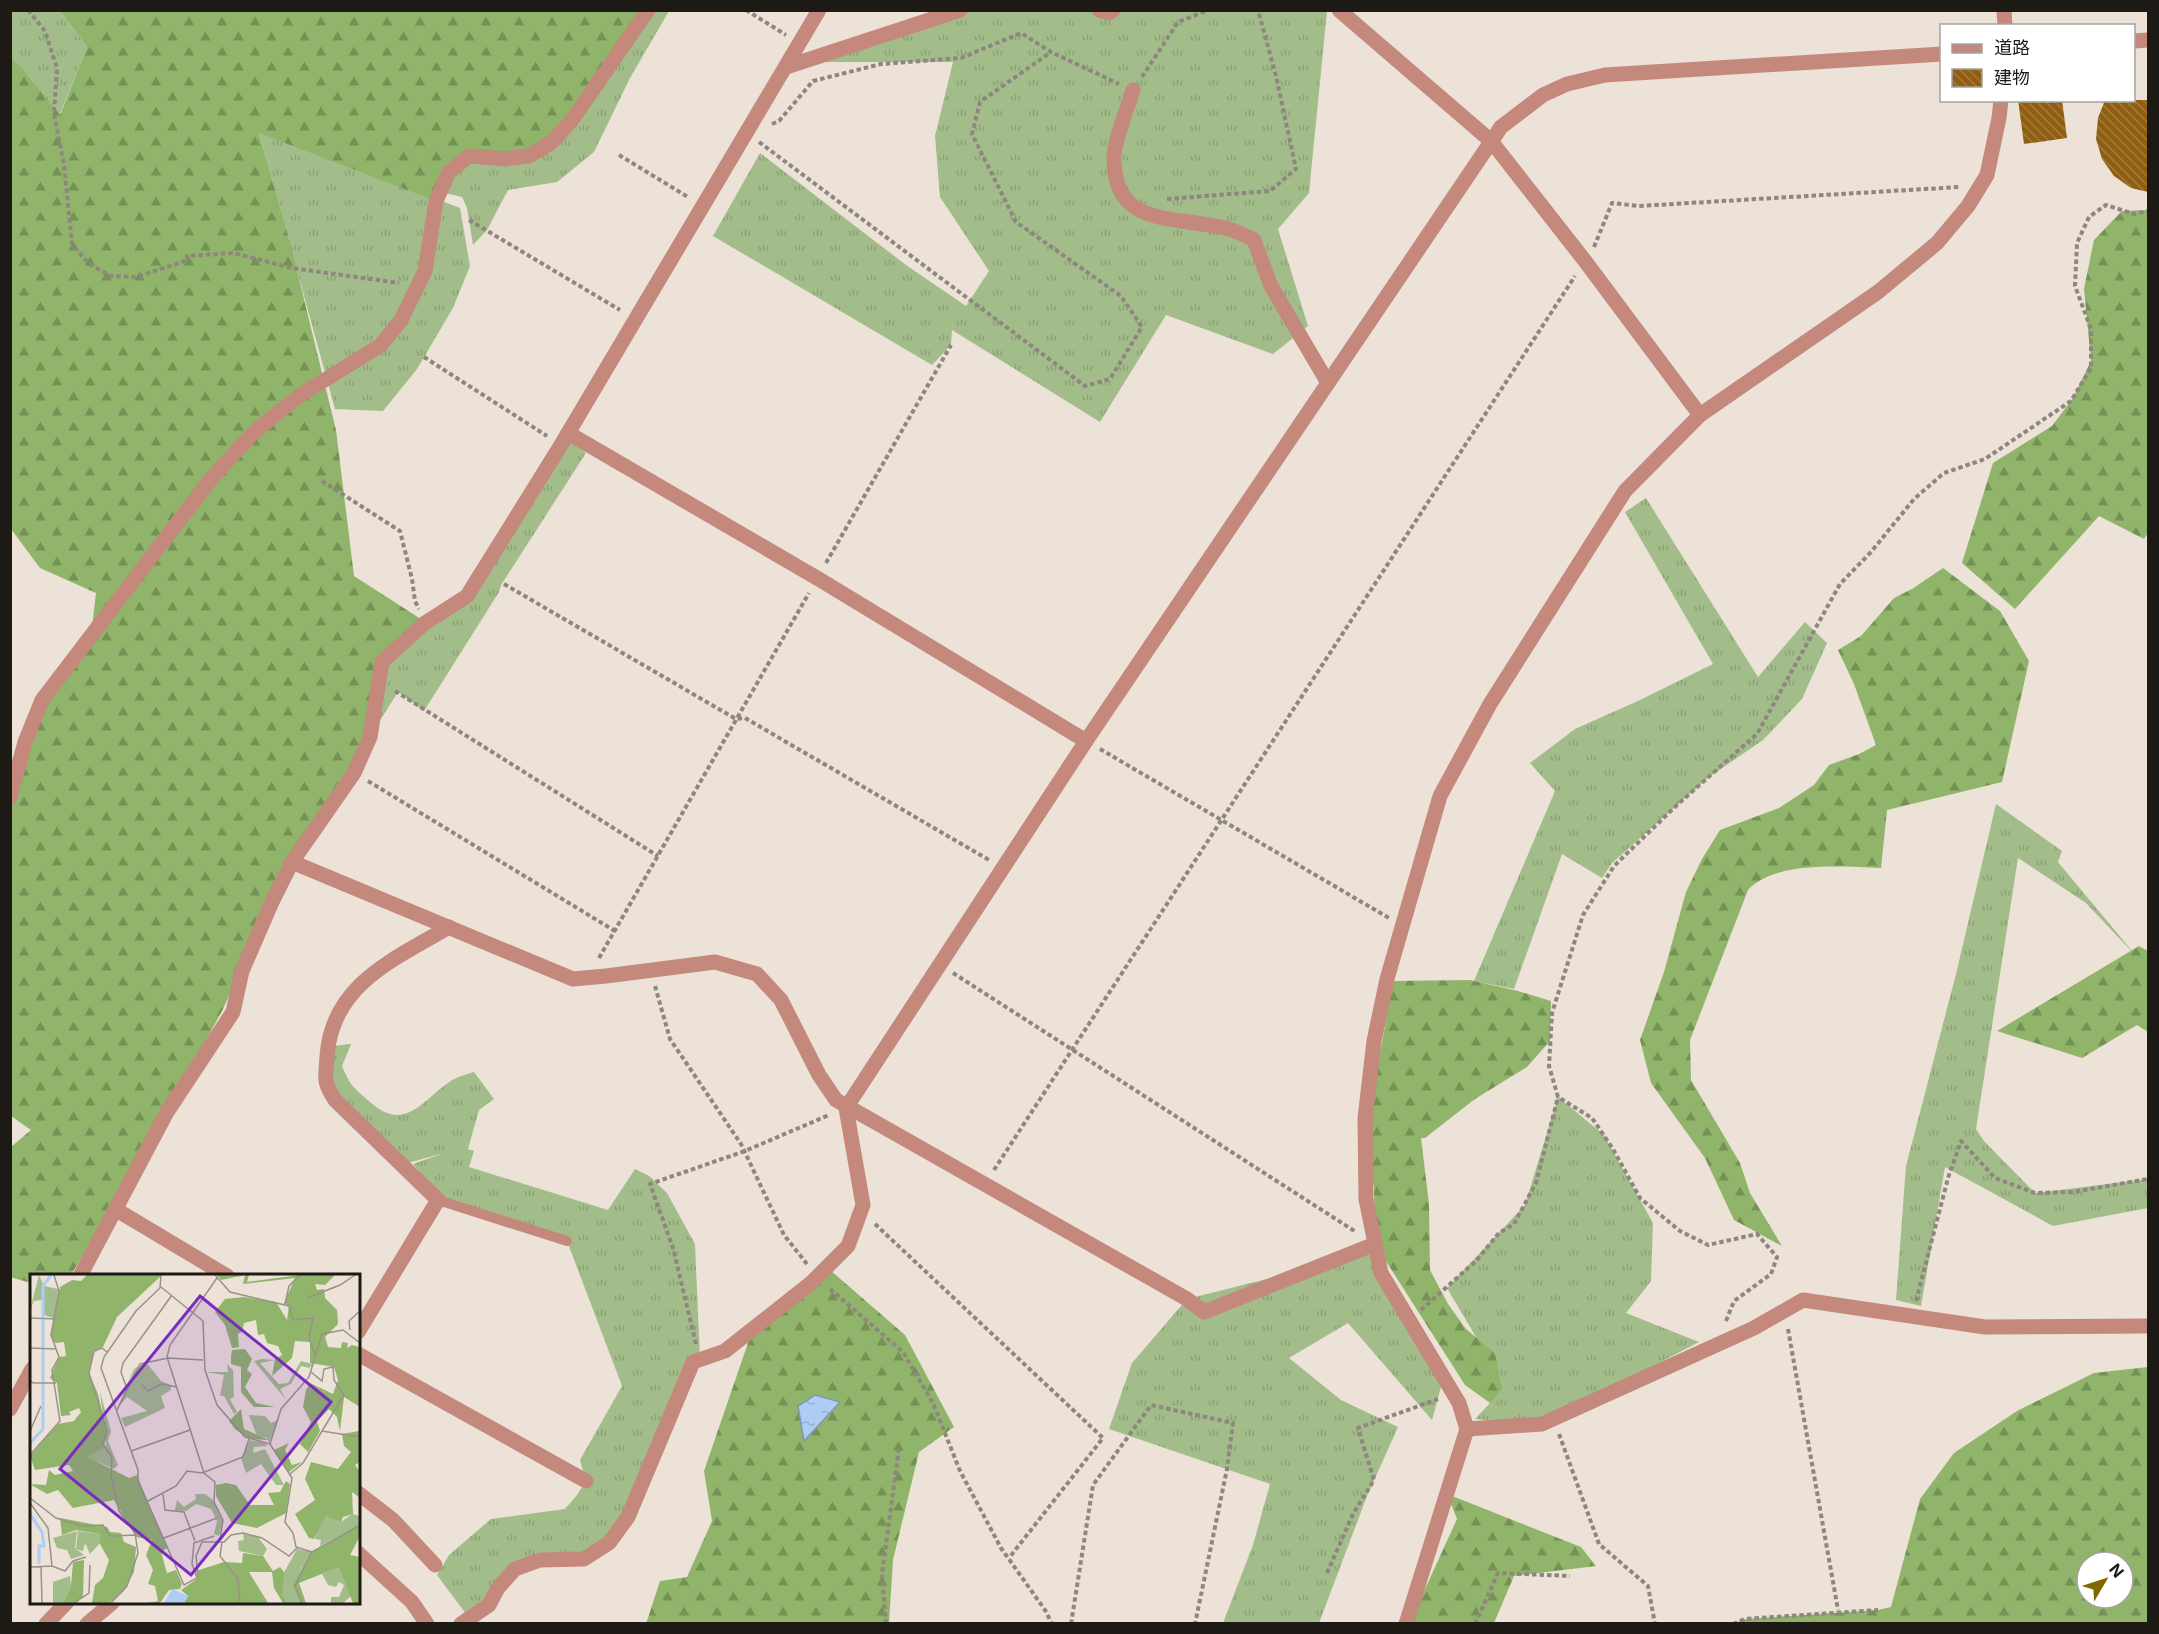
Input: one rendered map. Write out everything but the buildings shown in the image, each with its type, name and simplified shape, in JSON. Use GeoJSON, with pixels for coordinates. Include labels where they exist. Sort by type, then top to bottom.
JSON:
{"type":"FeatureCollection","features":[{"type":"Feature","properties":{"kind":"street"},"geometry":{"type":"LineString","coordinates":[[10,797],[25,742],[42,700],[210,480],[253,433],[299,396],[381,345],[401,320],[425,271],[436,201],[449,172],[469,156],[504,159],[529,156],[551,143],[572,120],[648,10]]}},
{"type":"Feature","properties":{"kind":"street"},"geometry":{"type":"LineString","coordinates":[[81,1274],[167,1112],[233,1012],[242,971],[292,862],[354,773],[370,737],[382,662],[425,623],[467,596],[565,439],[819,10]]}},
{"type":"Feature","properties":{"kind":"street"},"geometry":{"type":"LineString","coordinates":[[786,67],[960,10]]}},
{"type":"Feature","properties":{"kind":"street"},"geometry":{"type":"LineString","coordinates":[[1099,10],[1109,14],[1113,10]]}},
{"type":"Feature","properties":{"kind":"street"},"geometry":{"type":"LineString","coordinates":[[1338,10],[1491,141],[1585,261],[1700,415]]}},
{"type":"Feature","properties":{"kind":"street"},"geometry":{"type":"LineString","coordinates":[[461,1623],[489,1605],[498,1588],[515,1569],[540,1560],[584,1559],[609,1543],[628,1517],[693,1362],[725,1351],[817,1277],[848,1246],[863,1205],[846,1108],[1086,741],[1501,127],[1543,95],[1567,84],[1605,75],[1940,54]]}},
{"type":"Feature","properties":{"kind":"street"},"geometry":{"type":"LineString","coordinates":[[1133,90],[1114,155],[1118,189],[1134,208],[1152,215],[1227,228],[1254,240],[1271,286],[1328,383]]}},
{"type":"Feature","properties":{"kind":"street"},"geometry":{"type":"LineString","coordinates":[[1406,1623],[1467,1429],[1459,1403],[1381,1273],[1366,1199],[1365,1118],[1374,1041],[1387,978],[1440,796],[1476,728],[1625,491],[1700,415],[1878,292],[1937,243],[1968,206],[1987,176],[2001,102]]}},
{"type":"Feature","properties":{"kind":"street"},"geometry":{"type":"LineString","coordinates":[[565,439],[818,578],[1086,741]]}},
{"type":"Feature","properties":{"kind":"street"},"geometry":{"type":"LineString","coordinates":[[292,862],[573,979],[715,962],[757,974],[781,1000],[819,1075],[836,1100],[846,1108],[1187,1299],[1204,1312],[1375,1244]]}},
{"type":"Feature","properties":{"kind":"street"},"geometry":{"type":"LineString","coordinates":[[360,1329],[438,1200],[335,1100],[325,1085],[328,1043],[344,1002],[380,968],[449,927]]}},
{"type":"Feature","properties":{"kind":"street"},"geometry":{"type":"LineString","coordinates":[[115,1209],[224,1274]]}},
{"type":"Feature","properties":{"kind":"street"},"geometry":{"type":"LineString","coordinates":[[1467,1429],[1542,1424],[1754,1329],[1803,1300],[1985,1326],[2148,1326]]}},
{"type":"Feature","properties":{"kind":"street"},"geometry":{"type":"LineString","coordinates":[[360,1355],[586,1481]]}},
{"type":"Feature","properties":{"kind":"street"},"geometry":{"type":"LineString","coordinates":[[10,1409],[30,1373]]}},
{"type":"Feature","properties":{"kind":"street"},"geometry":{"type":"LineString","coordinates":[[360,1495],[393,1520],[435,1565]]}},
{"type":"Feature","properties":{"kind":"street"},"geometry":{"type":"LineString","coordinates":[[360,1555],[412,1602],[427,1623]]}},
{"type":"Feature","properties":{"kind":"street"},"geometry":{"type":"LineString","coordinates":[[46,1623],[65,1604]]}},
{"type":"Feature","properties":{"kind":"street"},"geometry":{"type":"LineString","coordinates":[[87,1623],[111,1604]]}},
{"type":"Feature","properties":{"kind":"lane"},"geometry":{"type":"LineString","coordinates":[[438,1200],[567,1240]]}},
{"type":"Feature","properties":{"kind":"path"},"geometry":{"type":"LineString","coordinates":[[28,10],[45,31],[57,68],[54,114],[64,164],[72,244],[89,264],[111,276],[136,277],[188,260],[186,256],[234,253],[292,268],[418,285]]}},
{"type":"Feature","properties":{"kind":"path"},"geometry":{"type":"LineString","coordinates":[[746,10],[800,43]]}},
{"type":"Feature","properties":{"kind":"path"},"geometry":{"type":"LineString","coordinates":[[747,132],[779,121],[813,81],[881,64],[961,58],[1021,33],[1051,52],[1133,90],[1178,22],[1208,10]]}},
{"type":"Feature","properties":{"kind":"path"},"geometry":{"type":"LineString","coordinates":[[1164,199],[1270,191],[1296,169],[1276,76],[1258,10]]}},
{"type":"Feature","properties":{"kind":"path"},"geometry":{"type":"LineString","coordinates":[[747,132],[1085,386],[1110,379],[1142,327],[1121,296],[1016,222],[972,134],[980,102],[1051,52]]}},
{"type":"Feature","properties":{"kind":"path"},"geometry":{"type":"LineString","coordinates":[[619,155],[703,207]]}},
{"type":"Feature","properties":{"kind":"path"},"geometry":{"type":"LineString","coordinates":[[984,1184],[1585,261],[1595,245],[1612,203],[1639,206],[1981,185]]}},
{"type":"Feature","properties":{"kind":"path"},"geometry":{"type":"LineString","coordinates":[[1409,1321],[1476,1261],[1499,1233],[1514,1224],[1536,1183],[1558,1097],[1550,1066],[1551,1013],[1583,915],[1614,866],[1677,805],[1757,734],[1840,584],[1871,552],[1914,499],[1944,473],[1985,459],[2071,401],[2091,368],[2091,329],[2075,286],[2077,243],[2089,218],[2106,205],[2134,214],[2148,211]]}},
{"type":"Feature","properties":{"kind":"path"},"geometry":{"type":"LineString","coordinates":[[469,220],[636,319]]}},
{"type":"Feature","properties":{"kind":"path"},"geometry":{"type":"LineString","coordinates":[[588,978],[951,345]]}},
{"type":"Feature","properties":{"kind":"path"},"geometry":{"type":"LineString","coordinates":[[424,357],[565,439]]}},
{"type":"Feature","properties":{"kind":"path"},"geometry":{"type":"LineString","coordinates":[[322,481],[400,531],[415,600],[425,623]]}},
{"type":"Feature","properties":{"kind":"path"},"geometry":{"type":"LineString","coordinates":[[504,584],[736,719],[745,718],[1003,868]]}},
{"type":"Feature","properties":{"kind":"path"},"geometry":{"type":"LineString","coordinates":[[379,681],[657,856]]}},
{"type":"Feature","properties":{"kind":"path"},"geometry":{"type":"LineString","coordinates":[[1086,741],[1402,926]]}},
{"type":"Feature","properties":{"kind":"path"},"geometry":{"type":"LineString","coordinates":[[354,773],[615,931]]}},
{"type":"Feature","properties":{"kind":"path"},"geometry":{"type":"LineString","coordinates":[[651,970],[670,1039],[745,1151],[784,1235],[817,1277],[903,1352],[933,1403],[960,1471],[1001,1548],[1052,1623]]}},
{"type":"Feature","properties":{"kind":"path"},"geometry":{"type":"LineString","coordinates":[[950,971],[1375,1244]]}},
{"type":"Feature","properties":{"kind":"path"},"geometry":{"type":"LineString","coordinates":[[1558,1097],[1592,1118],[1613,1149],[1640,1198],[1680,1231],[1708,1245],[1757,1234],[1777,1257],[1771,1274],[1734,1300],[1726,1319],[1728,1340]]}},
{"type":"Feature","properties":{"kind":"path"},"geometry":{"type":"LineString","coordinates":[[700,1359],[690,1326],[673,1248],[650,1184],[745,1151],[846,1108]]}},
{"type":"Feature","properties":{"kind":"path"},"geometry":{"type":"LineString","coordinates":[[1912,1316],[1948,1178],[1961,1141],[1995,1178],[2035,1193],[2073,1192],[2148,1179]]}},
{"type":"Feature","properties":{"kind":"path"},"geometry":{"type":"LineString","coordinates":[[861,1211],[1103,1438],[1009,1558]]}},
{"type":"Feature","properties":{"kind":"path"},"geometry":{"type":"LineString","coordinates":[[1785,1311],[1838,1610]]}},
{"type":"Feature","properties":{"kind":"path"},"geometry":{"type":"LineString","coordinates":[[1326,1573],[1353,1514],[1374,1480],[1359,1428],[1453,1393]]}},
{"type":"Feature","properties":{"kind":"path"},"geometry":{"type":"LineString","coordinates":[[1071,1623],[1093,1485],[1151,1405],[1233,1423],[1227,1469],[1195,1623]]}},
{"type":"Feature","properties":{"kind":"path"},"geometry":{"type":"LineString","coordinates":[[1554,1419],[1599,1544],[1648,1586],[1655,1623]]}},
{"type":"Feature","properties":{"kind":"path"},"geometry":{"type":"LineString","coordinates":[[885,1623],[882,1574],[900,1448]]}},
{"type":"Feature","properties":{"kind":"path"},"geometry":{"type":"LineString","coordinates":[[1475,1623],[1498,1573],[1570,1576]]}},
{"type":"Feature","properties":{"kind":"path"},"geometry":{"type":"LineString","coordinates":[[1733,1623],[1745,1619],[1878,1610]]}},
{"type":"Feature","properties":{"kind":"green space"},"geometry":{"type":"Polygon","coordinates":[[[11,11],[60,11],[87,47],[59,116],[29,76],[11,60],[11,11]]]}},
{"type":"Feature","properties":{"kind":"green space"},"geometry":{"type":"Polygon","coordinates":[[[60,11],[646,11],[551,143],[529,156],[469,156],[436,201],[259,133],[292,250],[336,430],[354,576],[424,621],[382,662],[370,737],[272,902],[222,1011],[146,1150],[72,1274],[30,1274],[30,1283],[10,1277],[11,1147],[31,1130],[11,1116],[11,798],[40,706],[91,636],[96,593],[40,568],[11,529],[11,58],[23,69],[60,115],[87,47],[60,11]]]}},
{"type":"Feature","properties":{"kind":"green space"},"geometry":{"type":"Polygon","coordinates":[[[648,11],[669,11],[630,78],[594,152],[557,182],[508,190],[487,230],[473,245],[467,208],[462,197],[440,192],[452,169],[648,11]]]}},
{"type":"Feature","properties":{"kind":"green space"},"geometry":{"type":"Polygon","coordinates":[[[959,11],[1327,11],[1309,193],[1278,229],[1308,326],[1273,354],[1166,315],[1100,422],[952,330],[951,345],[932,365],[713,236],[760,153],[906,265],[966,306],[989,271],[940,197],[935,136],[953,62],[801,62],[959,11]]]}},
{"type":"Feature","properties":{"kind":"green space"},"geometry":{"type":"Polygon","coordinates":[[[259,132],[460,208],[470,266],[453,308],[417,369],[383,411],[335,409],[259,132]]]}},
{"type":"Feature","properties":{"kind":"green space"},"geometry":{"type":"Polygon","coordinates":[[[2148,210],[2148,533],[2144,539],[2099,516],[2015,609],[1962,563],[1993,463],[2052,426],[2073,398],[2091,361],[2084,289],[2094,240],[2122,211],[2148,210]]]}},
{"type":"Feature","properties":{"kind":"green space"},"geometry":{"type":"Polygon","coordinates":[[[566,436],[586,453],[424,711],[398,692],[377,725],[382,662],[467,596],[566,436]]]}},
{"type":"Feature","properties":{"kind":"green space"},"geometry":{"type":"Polygon","coordinates":[[[1646,498],[1758,677],[1805,622],[1827,643],[1802,699],[1763,740],[1709,777],[1612,863],[1602,878],[1562,854],[1514,989],[1474,981],[1555,791],[1530,763],[1575,729],[1713,664],[1625,512],[1646,498]]]}},
{"type":"Feature","properties":{"kind":"green space"},"geometry":{"type":"Polygon","coordinates":[[[1943,568],[2000,611],[2029,661],[2002,782],[1887,810],[1881,868],[1811,867],[1775,874],[1760,880],[1748,890],[1690,1040],[1691,1080],[1740,1163],[1750,1193],[1782,1246],[1734,1220],[1705,1158],[1651,1083],[1640,1040],[1664,972],[1686,892],[1702,859],[1720,830],[1779,808],[1814,785],[1829,765],[1876,745],[1854,684],[1838,650],[1861,636],[1894,598],[1943,568]]]}},
{"type":"Feature","properties":{"kind":"green space"},"geometry":{"type":"Polygon","coordinates":[[[1996,804],[2062,851],[2058,862],[2137,957],[2086,903],[2018,858],[1976,1129],[1984,1141],[2035,1193],[2148,1179],[2148,1208],[2053,1226],[1945,1167],[1921,1306],[1896,1300],[1906,1166],[1956,974],[1996,804]]]}},
{"type":"Feature","properties":{"kind":"green space"},"geometry":{"type":"Polygon","coordinates":[[[2139,946],[2148,951],[2148,1032],[2137,1025],[2082,1058],[1997,1031],[2139,946]]]}},
{"type":"Feature","properties":{"kind":"green space"},"geometry":{"type":"Polygon","coordinates":[[[1470,980],[1551,1001],[1550,1041],[1527,1067],[1475,1099],[1425,1138],[1421,1138],[1429,1204],[1430,1270],[1448,1304],[1466,1329],[1495,1353],[1502,1389],[1490,1403],[1465,1385],[1375,1244],[1374,1188],[1365,1127],[1370,1073],[1381,1048],[1393,981],[1470,980]]]}},
{"type":"Feature","properties":{"kind":"green space"},"geometry":{"type":"Polygon","coordinates":[[[351,1044],[342,1066],[350,1082],[356,1090],[382,1111],[393,1114],[411,1111],[451,1081],[474,1072],[494,1099],[479,1110],[468,1149],[474,1151],[469,1167],[608,1210],[635,1169],[649,1176],[667,1193],[695,1244],[700,1359],[635,1501],[600,1549],[540,1560],[505,1581],[489,1605],[466,1614],[437,1575],[449,1555],[491,1519],[565,1509],[586,1481],[580,1460],[622,1386],[567,1241],[448,1207],[413,1164],[444,1153],[408,1163],[329,1091],[333,1046],[351,1044]]]}},
{"type":"Feature","properties":{"kind":"green space"},"geometry":{"type":"Polygon","coordinates":[[[1558,1097],[1604,1135],[1653,1223],[1651,1281],[1626,1313],[1699,1342],[1542,1424],[1475,1419],[1490,1403],[1499,1376],[1447,1288],[1525,1205],[1558,1097]]]}},
{"type":"Feature","properties":{"kind":"green space"},"geometry":{"type":"Polygon","coordinates":[[[1376,1252],[1441,1387],[1432,1420],[1348,1323],[1289,1358],[1341,1400],[1398,1427],[1367,1496],[1319,1623],[1223,1623],[1253,1545],[1270,1484],[1109,1429],[1132,1363],[1187,1299],[1376,1252]]]}},
{"type":"Feature","properties":{"kind":"green space"},"geometry":{"type":"Polygon","coordinates":[[[830,1270],[905,1335],[954,1427],[919,1452],[893,1560],[889,1623],[646,1624],[660,1581],[687,1577],[712,1521],[704,1471],[750,1337],[830,1270]]]}},
{"type":"Feature","properties":{"kind":"green space"},"geometry":{"type":"Polygon","coordinates":[[[2148,1367],[2148,1623],[1735,1623],[1745,1619],[1878,1610],[1891,1607],[1920,1499],[1954,1453],[2017,1411],[2094,1373],[2148,1367]]]}},
{"type":"Feature","properties":{"kind":"green space"},"geometry":{"type":"Polygon","coordinates":[[[1447,1494],[1581,1547],[1596,1566],[1514,1576],[1494,1623],[1409,1624],[1457,1519],[1447,1494]]]}},
{"type":"Feature","properties":{"kind":"water"},"geometry":{"type":"Polygon","coordinates":[[[815,1395],[840,1402],[804,1441],[798,1406],[815,1395]]]}}]}
